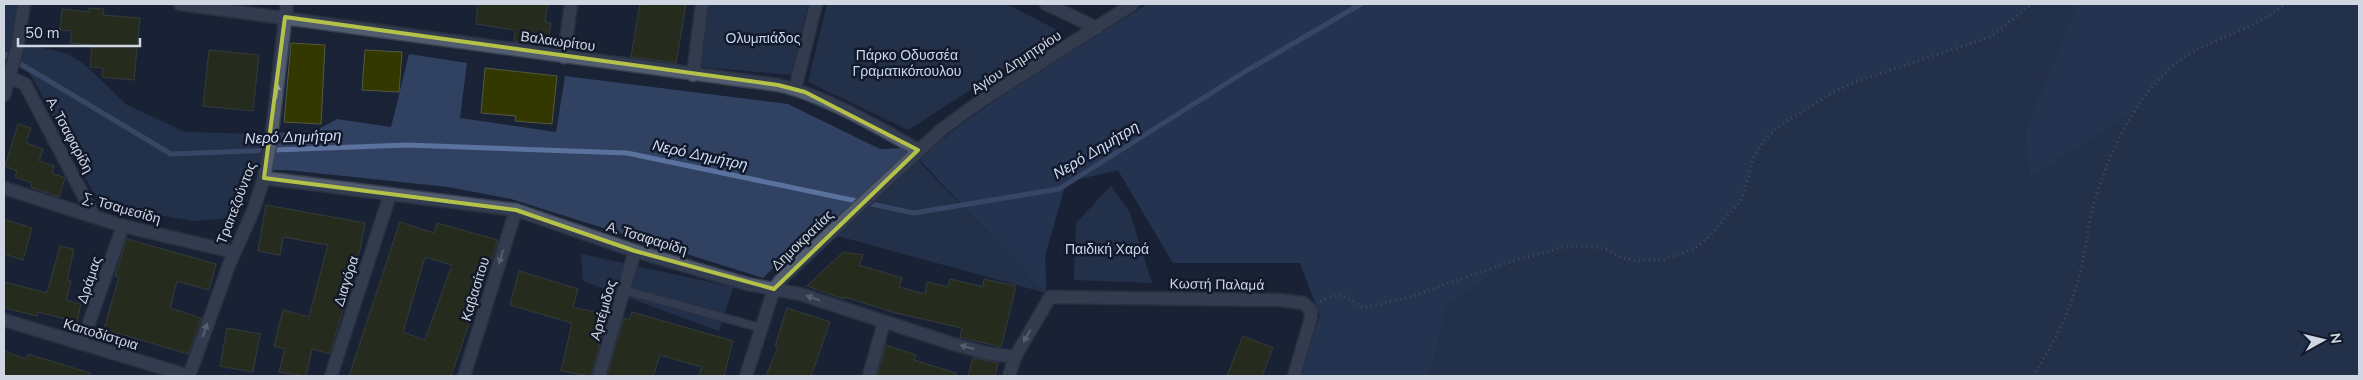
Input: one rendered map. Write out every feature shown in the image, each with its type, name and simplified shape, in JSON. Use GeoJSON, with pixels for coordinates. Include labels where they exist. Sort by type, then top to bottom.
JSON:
{"type":"FeatureCollection","features":[{"type":"Feature","properties":{"kind":"street"},"geometry":{"type":"LineString","coordinates":[[4,95],[17,49],[24,4]]}},
{"type":"Feature","properties":{"kind":"street","name":"Βαλαωρίτου"},"geometry":{"type":"LineString","coordinates":[[180,4],[564,57],[758,81],[795,89],[891,134],[918,150]]}},
{"type":"Feature","properties":{"kind":"street","name":"Τραπεζούντος"},"geometry":{"type":"LineString","coordinates":[[189,376],[268,164],[287,4]]}},
{"type":"Feature","properties":{"kind":"street"},"geometry":{"type":"LineString","coordinates":[[564,57],[571,4]]}},
{"type":"Feature","properties":{"kind":"street"},"geometry":{"type":"LineString","coordinates":[[693,74],[702,4]]}},
{"type":"Feature","properties":{"kind":"street"},"geometry":{"type":"LineString","coordinates":[[795,89],[816,4]]}},
{"type":"Feature","properties":{"kind":"street"},"geometry":{"type":"LineString","coordinates":[[1046,4],[1097,28]]}},
{"type":"Feature","properties":{"kind":"street","name":"Αγίου Δημητρίου"},"geometry":{"type":"LineString","coordinates":[[918,150],[941,130],[978,103],[1133,4]]}},
{"type":"Feature","properties":{"kind":"street","name":"Α. Τσαφαρίδη"},"geometry":{"type":"LineString","coordinates":[[10,69],[25,84],[94,216]]}},
{"type":"Feature","properties":{"kind":"street","name":"Δημοκρατίας"},"geometry":{"type":"LineString","coordinates":[[746,376],[774,289],[783,277],[918,150]]}},
{"type":"Feature","properties":{"kind":"street","name":"Α. Τσαφαρίδη"},"geometry":{"type":"LineString","coordinates":[[264,178],[516,210],[635,251],[748,284],[800,294],[977,350],[1015,356]]}},
{"type":"Feature","properties":{"kind":"street","name":"Σ. Τσαμεσίδη"},"geometry":{"type":"LineString","coordinates":[[4,188],[123,226],[234,252]]}},
{"type":"Feature","properties":{"kind":"street","name":"Διαγόρα"},"geometry":{"type":"LineString","coordinates":[[331,376],[390,195]]}},
{"type":"Feature","properties":{"kind":"street","name":"Καβασίτου"},"geometry":{"type":"LineString","coordinates":[[464,376],[516,210]]}},
{"type":"Feature","properties":{"kind":"street","name":"Δράμας"},"geometry":{"type":"LineString","coordinates":[[82,344],[123,226]]}},
{"type":"Feature","properties":{"kind":"street","name":"Αρτέμιδος"},"geometry":{"type":"LineString","coordinates":[[599,376],[635,251]]}},
{"type":"Feature","properties":{"kind":"street","name":"Κωστή Παλαμά"},"geometry":{"type":"LineString","coordinates":[[1015,356],[1050,297],[1280,300],[1298,301],[1308,305]]}},
{"type":"Feature","properties":{"kind":"street"},"geometry":{"type":"LineString","coordinates":[[1294,376],[1310,328],[1311,310],[1308,305]]}},
{"type":"Feature","properties":{"kind":"street","name":"Καποδίστρια"},"geometry":{"type":"LineString","coordinates":[[4,320],[189,376]]}},
{"type":"Feature","properties":{"kind":"street"},"geometry":{"type":"LineString","coordinates":[[869,376],[884,322]]}},
{"type":"Feature","properties":{"kind":"street"},"geometry":{"type":"LineString","coordinates":[[1009,376],[1015,356]]}},
{"type":"Feature","properties":{"kind":"lane"},"geometry":{"type":"LineString","coordinates":[[624,290],[761,328]]}},
{"type":"Feature","properties":{"kind":"path"},"geometry":{"type":"LineString","coordinates":[[1308,305],[1336,294],[1349,299],[1363,308],[1410,297],[1506,263],[1568,246],[1603,248],[1622,258],[1638,261],[1663,260],[1693,250],[1710,236],[1742,199],[1754,158],[1766,138],[1784,124],[1832,93],[1858,81],[1991,37],[2032,4]]}},
{"type":"Feature","properties":{"kind":"path"},"geometry":{"type":"LineString","coordinates":[[2033,376],[2051,348],[2079,278],[2094,204],[2113,149],[2136,109],[2175,65],[2198,49],[2270,17],[2285,4]]}},
{"type":"Feature","properties":{"kind":"highlighted area"},"geometry":{"type":"Polygon","coordinates":[[[285,17],[778,85],[805,92],[918,150],[774,289],[635,251],[516,210],[264,178],[285,17]]]}},
{"type":"Feature","properties":{"kind":"green space"},"geometry":{"type":"Polygon","coordinates":[[[4,4],[20,4],[14,41],[68,54],[85,65],[127,105],[185,132],[257,134],[315,131],[337,119],[391,127],[409,54],[467,63],[460,118],[556,132],[565,76],[788,104],[880,149],[906,148],[995,240],[919,159],[973,116],[1002,96],[1148,4],[2359,4],[2359,376],[1300,376],[1320,316],[1300,263],[1173,263],[1118,170],[1066,182],[1045,256],[1046,293],[812,229],[763,278],[511,199],[448,187],[287,170],[249,170],[229,218],[195,221],[126,210],[102,203],[92,190],[29,73],[4,60],[4,4]]]}},
{"type":"Feature","properties":{"kind":"green space","name":"Ολυμπιάδος"},"geometry":{"type":"Polygon","coordinates":[[[708,4],[808,4],[791,75],[701,67],[708,4]]]}},
{"type":"Feature","properties":{"kind":"green space","name":"Πάρκο Οδυσσέα Γραματικόπουλου"},"geometry":{"type":"Polygon","coordinates":[[[827,4],[1006,4],[1061,32],[908,130],[808,82],[827,4]]]}},
{"type":"Feature","properties":{"kind":"green space","name":"Παιδική Χαρά"},"geometry":{"type":"Polygon","coordinates":[[[1111,186],[1130,213],[1152,283],[1074,280],[1076,223],[1111,186]]]}},
{"type":"Feature","properties":{"kind":"green space"},"geometry":{"type":"Polygon","coordinates":[[[581,254],[733,287],[719,331],[583,281],[581,254]]]}},
{"type":"Feature","properties":{"kind":"shaded area"},"geometry":{"type":"Polygon","coordinates":[[[1148,4],[2032,4],[1991,37],[1858,81],[1832,93],[1784,123],[1766,138],[1754,157],[1742,199],[1710,236],[1693,250],[1663,260],[1638,261],[1622,258],[1603,248],[1568,246],[1506,263],[1446,306],[1429,376],[1300,376],[1320,316],[1300,263],[1173,263],[1118,170],[1066,182],[1045,256],[1046,293],[919,159],[973,116],[1002,96],[1148,4]]]}},
{"type":"Feature","properties":{"kind":"shaded area"},"geometry":{"type":"Polygon","coordinates":[[[2078,4],[2285,4],[2270,17],[2198,49],[2168,71],[2136,109],[2030,178],[2025,132],[2078,4]]]}},
{"type":"Feature","properties":{"kind":"building"},"geometry":{"type":"Polygon","coordinates":[[[478,4],[548,4],[545,22],[551,23],[547,46],[514,41],[515,30],[476,24],[478,4]]]}},
{"type":"Feature","properties":{"kind":"building"},"geometry":{"type":"Polygon","coordinates":[[[640,4],[686,4],[676,63],[631,57],[640,4]]]}},
{"type":"Feature","properties":{"kind":"building"},"geometry":{"type":"Polygon","coordinates":[[[89,8],[104,9],[103,15],[140,18],[134,80],[102,77],[103,68],[90,67],[92,45],[70,43],[72,31],[60,30],[62,9],[89,12],[89,8]]]}},
{"type":"Feature","properties":{"kind":"building"},"geometry":{"type":"Polygon","coordinates":[[[291,43],[325,45],[321,124],[284,122],[291,43]]]}},
{"type":"Feature","properties":{"kind":"building"},"geometry":{"type":"Polygon","coordinates":[[[209,50],[259,55],[253,111],[203,106],[209,50]]]}},
{"type":"Feature","properties":{"kind":"building"},"geometry":{"type":"Polygon","coordinates":[[[365,50],[402,52],[399,92],[362,90],[365,50]]]}},
{"type":"Feature","properties":{"kind":"building"},"geometry":{"type":"Polygon","coordinates":[[[485,68],[557,76],[552,124],[515,121],[516,116],[481,113],[485,68]]]}},
{"type":"Feature","properties":{"kind":"building"},"geometry":{"type":"Polygon","coordinates":[[[18,124],[31,128],[26,143],[43,149],[39,161],[54,166],[52,173],[65,178],[59,197],[31,187],[32,183],[15,177],[17,171],[5,166],[18,124]]]}},
{"type":"Feature","properties":{"kind":"building"},"geometry":{"type":"Polygon","coordinates":[[[266,205],[365,223],[360,250],[330,354],[312,349],[306,376],[279,372],[285,349],[274,346],[283,310],[309,317],[328,245],[283,237],[280,255],[258,251],[266,205]]]}},
{"type":"Feature","properties":{"kind":"building"},"geometry":{"type":"Polygon","coordinates":[[[4,219],[32,228],[23,260],[4,254],[4,219]]]}},
{"type":"Feature","properties":{"kind":"building"},"geometry":{"type":"Polygon","coordinates":[[[400,222],[434,233],[437,223],[498,240],[451,376],[349,376],[400,222]],[[425,257],[403,332],[425,340],[452,265],[425,257]]]}},
{"type":"Feature","properties":{"kind":"building"},"geometry":{"type":"Polygon","coordinates":[[[127,239],[216,264],[209,290],[177,281],[170,308],[201,318],[188,354],[104,329],[119,277],[115,276],[127,239]]]}},
{"type":"Feature","properties":{"kind":"building"},"geometry":{"type":"Polygon","coordinates":[[[60,246],[74,249],[67,280],[71,281],[66,300],[81,304],[77,322],[38,312],[37,316],[4,308],[4,282],[47,293],[60,246]]]}},
{"type":"Feature","properties":{"kind":"building"},"geometry":{"type":"Polygon","coordinates":[[[843,252],[863,255],[859,265],[902,278],[899,287],[925,294],[927,282],[948,287],[950,279],[983,287],[984,279],[1016,286],[1001,347],[960,337],[962,328],[892,312],[845,297],[844,299],[807,286],[843,252]]]}},
{"type":"Feature","properties":{"kind":"building"},"geometry":{"type":"Polygon","coordinates":[[[519,271],[578,289],[573,307],[608,315],[591,376],[561,371],[572,323],[510,305],[519,271]]]}},
{"type":"Feature","properties":{"kind":"building"},"geometry":{"type":"Polygon","coordinates":[[[787,308],[830,322],[811,376],[766,376],[778,347],[775,346],[787,308]]]}},
{"type":"Feature","properties":{"kind":"building"},"geometry":{"type":"Polygon","coordinates":[[[632,312],[733,341],[724,376],[699,376],[702,367],[660,355],[653,376],[607,376],[624,318],[629,320],[632,312]]]}},
{"type":"Feature","properties":{"kind":"building"},"geometry":{"type":"Polygon","coordinates":[[[227,328],[260,334],[253,372],[220,366],[227,328]]]}},
{"type":"Feature","properties":{"kind":"building"},"geometry":{"type":"Polygon","coordinates":[[[1243,336],[1273,348],[1262,376],[1227,376],[1243,336]]]}},
{"type":"Feature","properties":{"kind":"building"},"geometry":{"type":"Polygon","coordinates":[[[886,345],[916,355],[914,360],[956,373],[956,376],[877,376],[886,345]]]}},
{"type":"Feature","properties":{"kind":"building"},"geometry":{"type":"Polygon","coordinates":[[[4,351],[26,359],[28,354],[90,373],[89,376],[4,376],[4,351]]]}},
{"type":"Feature","properties":{"kind":"building"},"geometry":{"type":"Polygon","coordinates":[[[973,358],[998,363],[995,376],[968,376],[973,358]]]}},
{"type":"Feature","properties":{"kind":"waterway","name":"Νερό Δημήτρη"},"geometry":{"type":"LineString","coordinates":[[4,54],[171,154],[407,145],[627,153],[914,213],[1059,189],[1246,71],[1361,4]]}}]}
